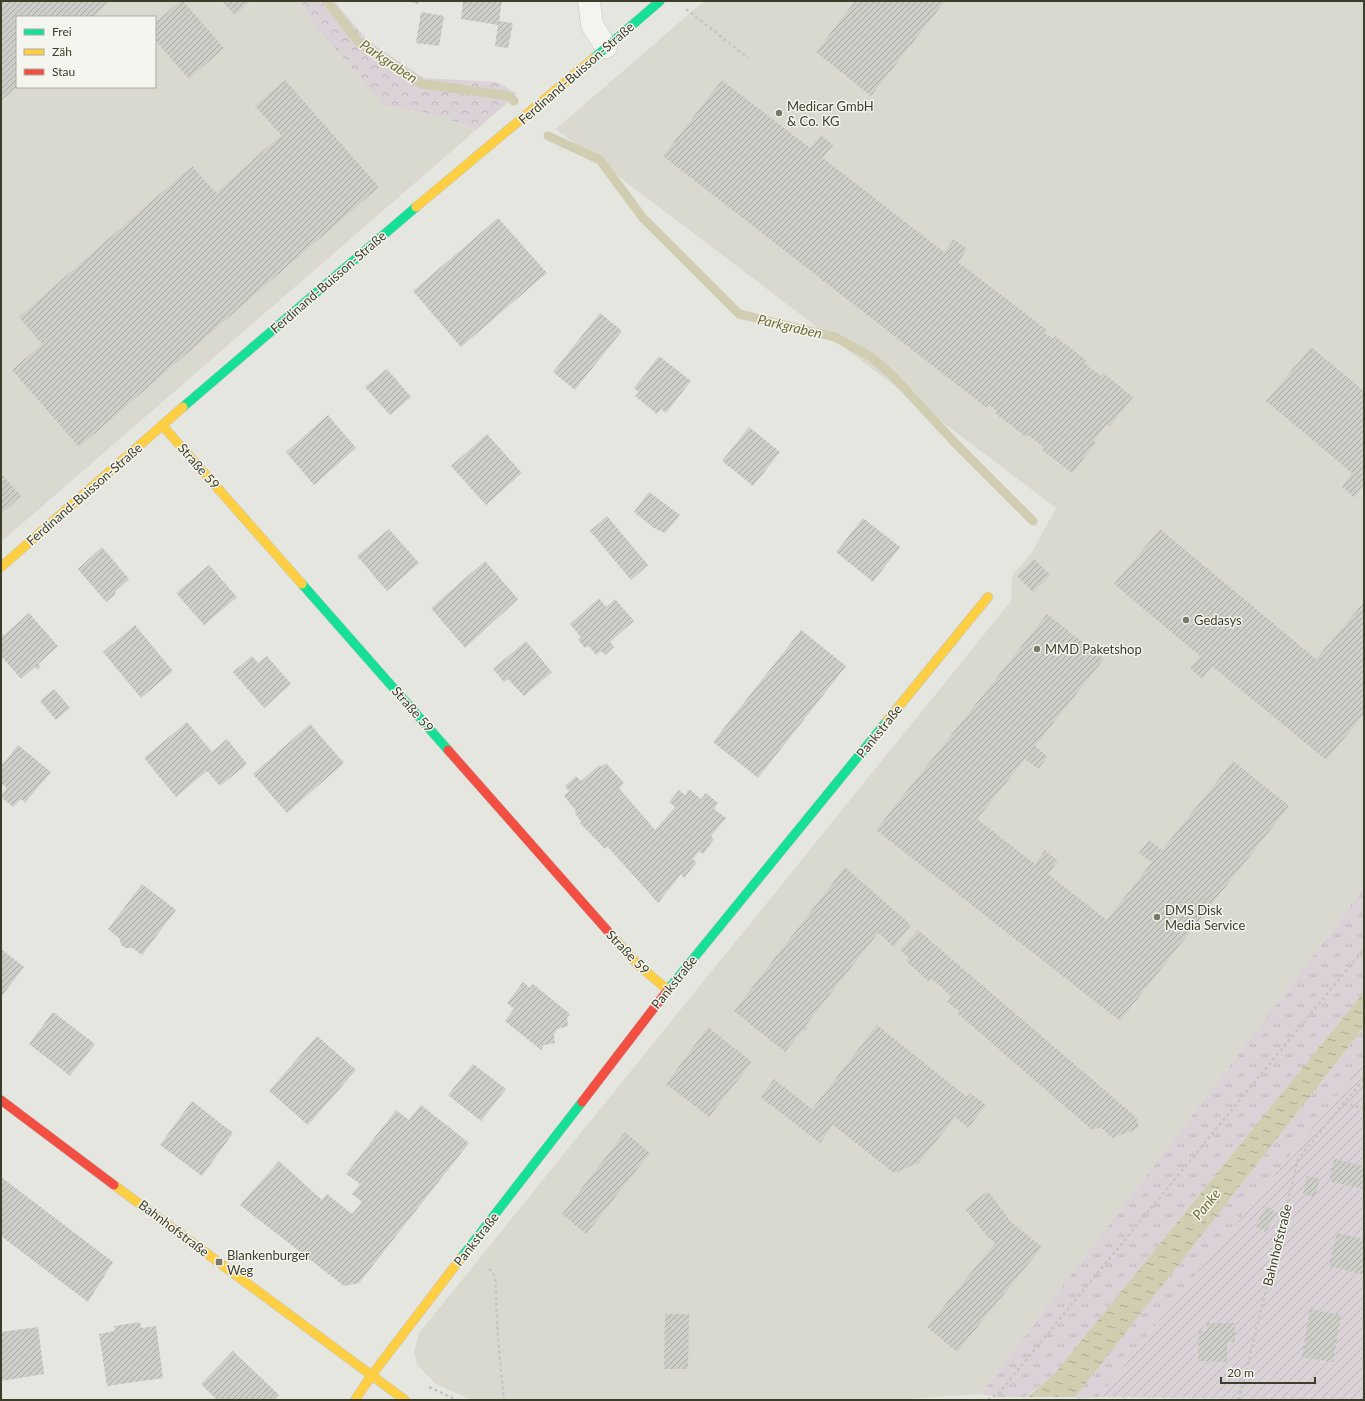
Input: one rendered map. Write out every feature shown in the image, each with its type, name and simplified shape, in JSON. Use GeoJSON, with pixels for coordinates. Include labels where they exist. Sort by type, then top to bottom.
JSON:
{"type":"FeatureCollection","features":[{"type":"Feature","properties":{"kind":"street"},"geometry":{"type":"LineString","coordinates":[[589,1],[592,25],[606,47]]}},
{"type":"Feature","properties":{"kind":"street","name":"Ferdinand-Buisson-Straße"},"geometry":{"type":"LineString","coordinates":[[1,567],[162,425],[384,234],[660,1]]}},
{"type":"Feature","properties":{"kind":"street","name":"Straße 59"},"geometry":{"type":"LineString","coordinates":[[162,425],[638,965],[668,990]]}},
{"type":"Feature","properties":{"kind":"street","name":"Pankstraße"},"geometry":{"type":"LineString","coordinates":[[371,1376],[668,990],[988,597]]}},
{"type":"Feature","properties":{"kind":"street","name":"Bahnhofstraße"},"geometry":{"type":"LineString","coordinates":[[1,1100],[405,1400]]}},
{"type":"Feature","properties":{"kind":"street"},"geometry":{"type":"LineString","coordinates":[[355,1400],[371,1376]]}},
{"type":"Feature","properties":{"kind":"path"},"geometry":{"type":"LineString","coordinates":[[682,6],[748,58]]}},
{"type":"Feature","properties":{"kind":"path"},"geometry":{"type":"LineString","coordinates":[[988,1400],[999,1393],[1364,949]]}},
{"type":"Feature","properties":{"kind":"path","name":"Bahnhofstraße"},"geometry":{"type":"LineString","coordinates":[[1239,1400],[1298,1159],[1364,1079]]}},
{"type":"Feature","properties":{"kind":"path"},"geometry":{"type":"LineString","coordinates":[[1344,1104],[1364,1108]]}},
{"type":"Feature","properties":{"kind":"path"},"geometry":{"type":"LineString","coordinates":[[489,1269],[495,1276],[498,1340],[504,1400]]}},
{"type":"Feature","properties":{"kind":"path"},"geometry":{"type":"LineString","coordinates":[[441,1393],[458,1400]]}},
{"type":"Feature","properties":{"kind":"shaded area"},"geometry":{"type":"Polygon","coordinates":[[[1,1],[300,1],[316,27],[384,105],[445,117],[476,130],[1,542],[1,1]]]}},
{"type":"Feature","properties":{"kind":"shaded area"},"geometry":{"type":"Polygon","coordinates":[[[704,1],[1364,1],[1364,888],[981,1394],[890,1400],[471,1400],[436,1384],[417,1365],[414,1352],[419,1333],[1011,601],[1012,576],[1032,552],[1056,508],[556,129],[704,1]]]}},
{"type":"Feature","properties":{"kind":"green space"},"geometry":{"type":"Polygon","coordinates":[[[300,1],[334,1],[368,41],[424,78],[497,82],[517,94],[476,130],[445,117],[384,105],[316,27],[300,1]]]}},
{"type":"Feature","properties":{"kind":"green space"},"geometry":{"type":"Polygon","coordinates":[[[1364,888],[1364,992],[1054,1374],[1026,1397],[999,1397],[981,1394],[1364,888]]]}},
{"type":"Feature","properties":{"kind":"green space"},"geometry":{"type":"Polygon","coordinates":[[[1364,1027],[1364,1062],[1099,1397],[1073,1399],[1364,1027]]]}},
{"type":"Feature","properties":{"kind":"green space"},"geometry":{"type":"Polygon","coordinates":[[[1364,1062],[1364,1400],[1099,1397],[1364,1062]]]}},
{"type":"Feature","properties":{"kind":"water","name":"Panke"},"geometry":{"type":"Polygon","coordinates":[[[1364,992],[1364,1027],[1073,1400],[1024,1400],[1054,1374],[1364,992]]]}},
{"type":"Feature","properties":{"kind":"pier"},"geometry":{"type":"Polygon","coordinates":[[[1024,1397],[1078,1397],[1075,1400],[1022,1400],[1024,1397]]]}},
{"type":"Feature","properties":{"kind":"building"},"geometry":{"type":"Polygon","coordinates":[[[1,1],[110,1],[94,16],[16,16],[16,87],[1,101],[1,1]]]}},
{"type":"Feature","properties":{"kind":"building"},"geometry":{"type":"Polygon","coordinates":[[[180,1],[183,1],[224,48],[189,79],[156,41],[156,22],[180,1]]]}},
{"type":"Feature","properties":{"kind":"building"},"geometry":{"type":"Polygon","coordinates":[[[222,1],[250,1],[235,15],[222,1]]]}},
{"type":"Feature","properties":{"kind":"building"},"geometry":{"type":"Polygon","coordinates":[[[407,1],[419,1],[418,4],[407,1]]]}},
{"type":"Feature","properties":{"kind":"building"},"geometry":{"type":"Polygon","coordinates":[[[463,1],[502,1],[499,21],[513,23],[508,48],[495,46],[498,25],[461,19],[463,1]]]}},
{"type":"Feature","properties":{"kind":"building"},"geometry":{"type":"Polygon","coordinates":[[[855,1],[945,1],[871,96],[816,52],[855,1]]]}},
{"type":"Feature","properties":{"kind":"building"},"geometry":{"type":"Polygon","coordinates":[[[421,12],[444,16],[439,46],[416,43],[421,12]]]}},
{"type":"Feature","properties":{"kind":"building"},"geometry":{"type":"Polygon","coordinates":[[[285,80],[379,187],[79,447],[12,370],[42,344],[19,317],[192,166],[216,193],[281,135],[255,106],[285,80]]]}},
{"type":"Feature","properties":{"kind":"building"},"geometry":{"type":"Polygon","coordinates":[[[722,80],[810,148],[821,135],[833,145],[823,158],[944,252],[954,239],[967,249],[958,262],[1047,330],[1045,333],[1053,339],[1055,336],[1086,360],[1084,363],[1101,376],[1103,373],[1133,397],[1109,427],[1106,425],[1094,441],[1096,443],[1072,473],[1042,450],[1044,447],[1028,435],[1026,437],[996,414],[997,411],[989,405],[987,408],[663,156],[722,80]]]}},
{"type":"Feature","properties":{"kind":"building"},"geometry":{"type":"Polygon","coordinates":[[[498,218],[547,273],[461,347],[413,291],[498,218]]]}},
{"type":"Feature","properties":{"kind":"building"},"geometry":{"type":"Polygon","coordinates":[[[600,313],[622,331],[575,390],[553,372],[600,313]]]}},
{"type":"Feature","properties":{"kind":"building"},"geometry":{"type":"Polygon","coordinates":[[[1311,347],[1364,391],[1364,485],[1355,498],[1342,487],[1352,473],[1266,401],[1311,347]]]}},
{"type":"Feature","properties":{"kind":"building"},"geometry":{"type":"Polygon","coordinates":[[[659,356],[691,381],[666,413],[661,409],[657,414],[635,396],[639,392],[634,388],[659,356]]]}},
{"type":"Feature","properties":{"kind":"building"},"geometry":{"type":"Polygon","coordinates":[[[387,369],[411,397],[390,415],[365,387],[387,369]]]}},
{"type":"Feature","properties":{"kind":"building"},"geometry":{"type":"Polygon","coordinates":[[[328,415],[356,448],[314,485],[286,452],[328,415]]]}},
{"type":"Feature","properties":{"kind":"building"},"geometry":{"type":"Polygon","coordinates":[[[749,427],[780,452],[753,486],[722,461],[749,427]]]}},
{"type":"Feature","properties":{"kind":"building"},"geometry":{"type":"Polygon","coordinates":[[[487,434],[522,473],[486,505],[451,466],[487,434]]]}},
{"type":"Feature","properties":{"kind":"building"},"geometry":{"type":"Polygon","coordinates":[[[1,473],[21,496],[1,514],[1,473]]]}},
{"type":"Feature","properties":{"kind":"building"},"geometry":{"type":"Polygon","coordinates":[[[649,492],[680,515],[665,533],[654,528],[634,512],[649,492]]]}},
{"type":"Feature","properties":{"kind":"building"},"geometry":{"type":"Polygon","coordinates":[[[607,516],[648,565],[631,580],[590,531],[607,516]]]}},
{"type":"Feature","properties":{"kind":"building"},"geometry":{"type":"Polygon","coordinates":[[[863,518],[900,547],[873,582],[836,552],[863,518]]]}},
{"type":"Feature","properties":{"kind":"building"},"geometry":{"type":"Polygon","coordinates":[[[389,529],[419,563],[387,591],[357,556],[389,529]]]}},
{"type":"Feature","properties":{"kind":"building"},"geometry":{"type":"Polygon","coordinates":[[[1160,529],[1316,659],[1364,602],[1364,714],[1326,760],[1212,666],[1202,679],[1190,668],[1200,656],[1114,584],[1160,529]]]}},
{"type":"Feature","properties":{"kind":"building"},"geometry":{"type":"Polygon","coordinates":[[[102,547],[129,579],[115,592],[116,594],[106,602],[78,569],[102,547]]]}},
{"type":"Feature","properties":{"kind":"building"},"geometry":{"type":"Polygon","coordinates":[[[1034,559],[1050,575],[1033,592],[1017,576],[1034,559]]]}},
{"type":"Feature","properties":{"kind":"building"},"geometry":{"type":"Polygon","coordinates":[[[485,561],[518,599],[465,648],[431,608],[485,561]]]}},
{"type":"Feature","properties":{"kind":"building"},"geometry":{"type":"Polygon","coordinates":[[[209,565],[237,597],[204,625],[176,593],[209,565]]]}},
{"type":"Feature","properties":{"kind":"building"},"geometry":{"type":"Polygon","coordinates":[[[599,598],[606,607],[615,599],[634,621],[610,642],[614,647],[605,655],[601,651],[596,655],[589,646],[585,648],[578,640],[581,637],[570,624],[599,598]]]}},
{"type":"Feature","properties":{"kind":"building"},"geometry":{"type":"Polygon","coordinates":[[[29,613],[58,646],[38,664],[41,666],[38,670],[35,667],[21,679],[1,656],[1,634],[4,635],[29,613]]]}},
{"type":"Feature","properties":{"kind":"building"},"geometry":{"type":"Polygon","coordinates":[[[1047,614],[1104,659],[1035,746],[1048,757],[1038,769],[1025,759],[977,819],[1035,864],[1045,850],[1058,861],[1048,874],[1107,920],[1152,862],[1139,853],[1149,840],[1162,850],[1233,761],[1289,806],[1120,1021],[876,830],[1047,614]]]}},
{"type":"Feature","properties":{"kind":"building"},"geometry":{"type":"Polygon","coordinates":[[[135,625],[173,671],[141,698],[103,652],[135,625]]]}},
{"type":"Feature","properties":{"kind":"building"},"geometry":{"type":"Polygon","coordinates":[[[801,630],[846,666],[758,778],[713,742],[801,630]]]}},
{"type":"Feature","properties":{"kind":"building"},"geometry":{"type":"Polygon","coordinates":[[[526,641],[552,672],[524,696],[508,679],[504,682],[493,669],[526,641]]]}},
{"type":"Feature","properties":{"kind":"building"},"geometry":{"type":"Polygon","coordinates":[[[252,656],[258,663],[267,656],[291,684],[264,708],[233,672],[252,656]]]}},
{"type":"Feature","properties":{"kind":"building"},"geometry":{"type":"Polygon","coordinates":[[[54,689],[70,708],[56,720],[40,701],[54,689]]]}},
{"type":"Feature","properties":{"kind":"building"},"geometry":{"type":"Polygon","coordinates":[[[187,722],[212,752],[227,739],[247,764],[220,786],[207,771],[176,797],[144,758],[187,722]]]}},
{"type":"Feature","properties":{"kind":"building"},"geometry":{"type":"Polygon","coordinates":[[[310,724],[344,763],[287,813],[253,774],[310,724]]]}},
{"type":"Feature","properties":{"kind":"building"},"geometry":{"type":"Polygon","coordinates":[[[18,745],[51,772],[25,803],[21,799],[13,807],[1,797],[7,788],[1,783],[1,766],[18,745]]]}},
{"type":"Feature","properties":{"kind":"building"},"geometry":{"type":"Polygon","coordinates":[[[606,763],[624,783],[619,788],[655,830],[675,807],[669,802],[679,790],[685,795],[689,789],[701,799],[706,793],[718,803],[714,809],[726,818],[711,836],[714,839],[703,854],[699,851],[693,859],[697,862],[684,878],[681,874],[658,903],[607,846],[605,849],[580,823],[581,822],[575,813],[576,811],[564,796],[569,791],[565,786],[576,776],[581,781],[599,765],[601,767],[606,763]]]}},
{"type":"Feature","properties":{"kind":"building"},"geometry":{"type":"Polygon","coordinates":[[[845,867],[911,925],[894,947],[878,933],[806,1025],[808,1027],[805,1031],[803,1030],[785,1052],[734,1011],[845,867]]]}},
{"type":"Feature","properties":{"kind":"building"},"geometry":{"type":"Polygon","coordinates":[[[142,884],[176,910],[142,955],[132,948],[126,948],[121,945],[120,939],[108,929],[142,884]]]}},
{"type":"Feature","properties":{"kind":"building"},"geometry":{"type":"Polygon","coordinates":[[[918,930],[1136,1117],[1139,1128],[1112,1138],[1101,1127],[1092,1130],[957,1013],[959,1011],[947,1002],[951,996],[931,978],[928,981],[906,961],[909,958],[900,950],[918,930]]]}},
{"type":"Feature","properties":{"kind":"building"},"geometry":{"type":"Polygon","coordinates":[[[1,949],[24,967],[1,997],[1,949]]]}},
{"type":"Feature","properties":{"kind":"building"},"geometry":{"type":"Polygon","coordinates":[[[523,982],[530,988],[533,984],[570,1014],[567,1017],[568,1026],[558,1029],[554,1034],[555,1043],[544,1045],[541,1050],[505,1021],[514,1009],[507,1003],[523,982]]]}},
{"type":"Feature","properties":{"kind":"building"},"geometry":{"type":"Polygon","coordinates":[[[53,1012],[95,1044],[70,1076],[29,1044],[53,1012]]]}},
{"type":"Feature","properties":{"kind":"building"},"geometry":{"type":"Polygon","coordinates":[[[877,1025],[967,1097],[970,1093],[986,1105],[968,1128],[955,1117],[919,1163],[894,1173],[833,1125],[820,1143],[760,1097],[774,1079],[812,1109],[877,1025]]]}},
{"type":"Feature","properties":{"kind":"building"},"geometry":{"type":"Polygon","coordinates":[[[708,1027],[752,1062],[709,1117],[666,1084],[708,1027]]]}},
{"type":"Feature","properties":{"kind":"building"},"geometry":{"type":"Polygon","coordinates":[[[317,1036],[356,1070],[308,1125],[269,1091],[317,1036]]]}},
{"type":"Feature","properties":{"kind":"building"},"geometry":{"type":"Polygon","coordinates":[[[473,1064],[506,1089],[481,1121],[448,1095],[473,1064]]]}},
{"type":"Feature","properties":{"kind":"building"},"geometry":{"type":"Polygon","coordinates":[[[192,1101],[233,1133],[202,1176],[160,1145],[192,1101]]]}},
{"type":"Feature","properties":{"kind":"building"},"geometry":{"type":"Polygon","coordinates":[[[421,1105],[469,1143],[359,1283],[344,1286],[240,1205],[279,1161],[322,1200],[327,1194],[352,1214],[362,1202],[352,1194],[360,1184],[346,1174],[396,1110],[409,1120],[421,1105]]]}},
{"type":"Feature","properties":{"kind":"building"},"geometry":{"type":"Polygon","coordinates":[[[625,1132],[650,1153],[586,1234],[562,1214],[625,1132]]]}},
{"type":"Feature","properties":{"kind":"building"},"geometry":{"type":"Polygon","coordinates":[[[1334,1159],[1364,1166],[1364,1189],[1329,1181],[1334,1159]]]}},
{"type":"Feature","properties":{"kind":"building"},"geometry":{"type":"Polygon","coordinates":[[[1307,1176],[1320,1179],[1315,1197],[1303,1194],[1307,1176]]]}},
{"type":"Feature","properties":{"kind":"building"},"geometry":{"type":"Polygon","coordinates":[[[1,1177],[113,1262],[88,1302],[1,1236],[1,1177]]]}},
{"type":"Feature","properties":{"kind":"building"},"geometry":{"type":"Polygon","coordinates":[[[988,1191],[1011,1222],[1042,1247],[957,1352],[927,1327],[995,1243],[987,1236],[965,1209],[988,1191]]]}},
{"type":"Feature","properties":{"kind":"building"},"geometry":{"type":"Polygon","coordinates":[[[1266,1206],[1277,1213],[1266,1232],[1255,1226],[1266,1206]]]}},
{"type":"Feature","properties":{"kind":"building"},"geometry":{"type":"Polygon","coordinates":[[[1337,1233],[1364,1239],[1364,1275],[1329,1266],[1337,1233]]]}},
{"type":"Feature","properties":{"kind":"building"},"geometry":{"type":"Polygon","coordinates":[[[1310,1309],[1341,1315],[1333,1362],[1302,1357],[1310,1309]]]}},
{"type":"Feature","properties":{"kind":"building"},"geometry":{"type":"Polygon","coordinates":[[[665,1314],[689,1314],[688,1369],[664,1369],[665,1314]]]}},
{"type":"Feature","properties":{"kind":"building"},"geometry":{"type":"Polygon","coordinates":[[[140,1322],[141,1328],[156,1326],[163,1378],[107,1386],[99,1334],[115,1331],[114,1326],[140,1322]]]}},
{"type":"Feature","properties":{"kind":"building"},"geometry":{"type":"Polygon","coordinates":[[[1207,1323],[1235,1323],[1235,1342],[1227,1342],[1227,1362],[1198,1361],[1199,1331],[1207,1331],[1207,1323]]]}},
{"type":"Feature","properties":{"kind":"building"},"geometry":{"type":"Polygon","coordinates":[[[38,1327],[44,1374],[1,1381],[1,1332],[38,1327]]]}},
{"type":"Feature","properties":{"kind":"building"},"geometry":{"type":"Polygon","coordinates":[[[233,1351],[279,1395],[274,1400],[217,1400],[201,1384],[233,1351]]]}},
{"type":"Feature","properties":{"kind":"waterway","name":"Parkgraben"},"geometry":{"type":"LineString","coordinates":[[327,1],[360,44],[422,84],[509,96],[514,101]]}},
{"type":"Feature","properties":{"kind":"waterway","name":"Parkgraben"},"geometry":{"type":"LineString","coordinates":[[548,136],[600,160],[643,218],[739,314],[835,337],[871,357],[892,375],[955,443],[1033,521]]}},
{"type":"Feature","properties":{"kind":"traffic: fast"},"geometry":{"type":"LineString","coordinates":[[594,58],[660,1]]}},
{"type":"Feature","properties":{"kind":"traffic: fast"},"geometry":{"type":"LineString","coordinates":[[183,407],[416,207]]}},
{"type":"Feature","properties":{"kind":"traffic: fast"},"geometry":{"type":"LineString","coordinates":[[302,584],[448,750]]}},
{"type":"Feature","properties":{"kind":"traffic: fast"},"geometry":{"type":"LineString","coordinates":[[667,991],[887,721]]}},
{"type":"Feature","properties":{"kind":"traffic: fast"},"geometry":{"type":"LineString","coordinates":[[461,1258],[582,1102]]}},
{"type":"Feature","properties":{"kind":"traffic: slow"},"geometry":{"type":"LineString","coordinates":[[416,207],[594,58]]}},
{"type":"Feature","properties":{"kind":"traffic: slow"},"geometry":{"type":"LineString","coordinates":[[1,567],[183,407]]}},
{"type":"Feature","properties":{"kind":"traffic: slow"},"geometry":{"type":"LineString","coordinates":[[162,425],[302,584]]}},
{"type":"Feature","properties":{"kind":"traffic: slow"},"geometry":{"type":"LineString","coordinates":[[887,721],[988,597]]}},
{"type":"Feature","properties":{"kind":"traffic: slow"},"geometry":{"type":"LineString","coordinates":[[613,937],[638,965],[668,990]]}},
{"type":"Feature","properties":{"kind":"traffic: slow"},"geometry":{"type":"LineString","coordinates":[[114,1185],[405,1400]]}},
{"type":"Feature","properties":{"kind":"traffic: slow"},"geometry":{"type":"LineString","coordinates":[[355,1400],[371,1376],[461,1258]]}},
{"type":"Feature","properties":{"kind":"traffic: jam"},"geometry":{"type":"LineString","coordinates":[[448,750],[613,937]]}},
{"type":"Feature","properties":{"kind":"traffic: jam"},"geometry":{"type":"LineString","coordinates":[[582,1102],[667,991]]}},
{"type":"Feature","properties":{"kind":"traffic: jam"},"geometry":{"type":"LineString","coordinates":[[1,1100],[114,1185]]}},
{"type":"Feature","properties":{"kind":"place","name":"Medicar GmbH & Co. KG"},"geometry":{"type":"Point","coordinates":[779,113]}},
{"type":"Feature","properties":{"kind":"place","name":"Gedasys"},"geometry":{"type":"Point","coordinates":[1186,620]}},
{"type":"Feature","properties":{"kind":"place","name":"MMD Paketshop"},"geometry":{"type":"Point","coordinates":[1037,649]}},
{"type":"Feature","properties":{"kind":"place","name":"DMS Disk Media Service"},"geometry":{"type":"Point","coordinates":[1157,917]}},
{"type":"Feature","properties":{"kind":"place","name":"Blankenburger Weg"},"geometry":{"type":"Point","coordinates":[219,1262]}}]}
